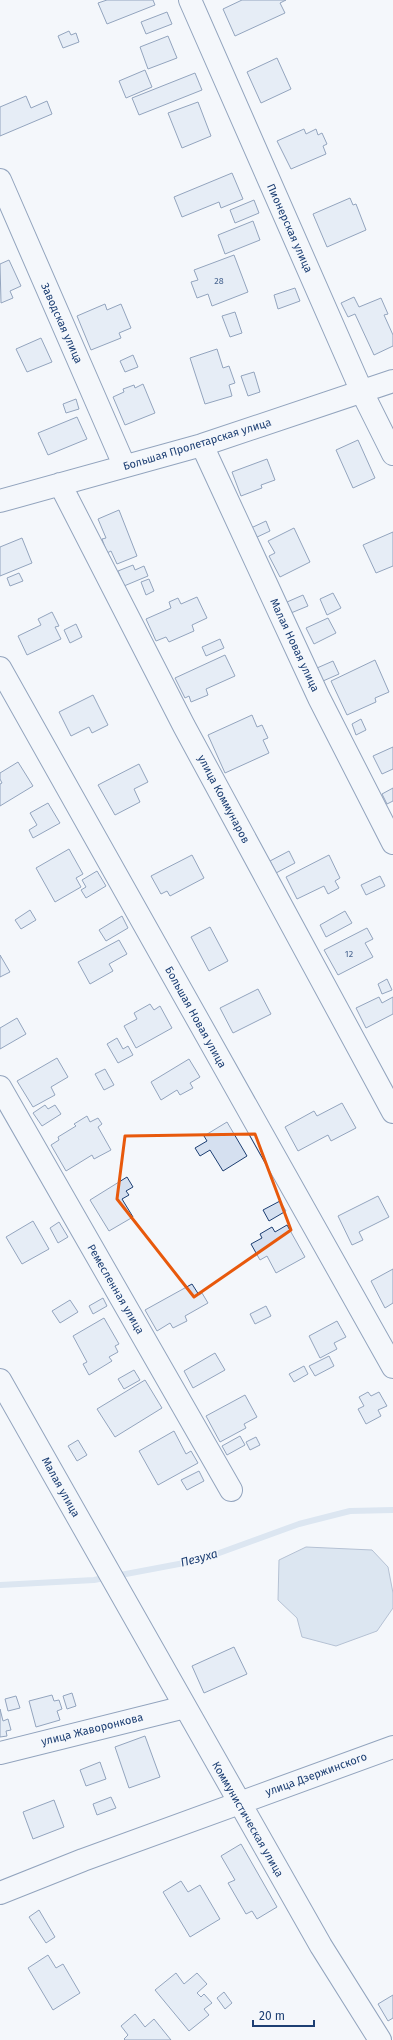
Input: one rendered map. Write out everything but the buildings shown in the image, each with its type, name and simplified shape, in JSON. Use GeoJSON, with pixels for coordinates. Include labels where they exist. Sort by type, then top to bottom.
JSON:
{"type":"FeatureCollection","features":[{"type":"Feature","properties":{"kind":"street","name":"Пионерская улица"},"geometry":{"type":"LineString","coordinates":[[190,0],[362,392],[393,454]]}},
{"type":"Feature","properties":{"kind":"street","name":"Заводская улица"},"geometry":{"type":"LineString","coordinates":[[0,180],[124,465]]}},
{"type":"Feature","properties":{"kind":"street","name":"Большая Пролетарская улица"},"geometry":{"type":"LineString","coordinates":[[0,501],[124,465],[202,445],[393,381]]}},
{"type":"Feature","properties":{"kind":"street","name":"Малая Новая улица"},"geometry":{"type":"LineString","coordinates":[[202,445],[319,698],[393,844]]}},
{"type":"Feature","properties":{"kind":"street","name":"улица Коммунаров"},"geometry":{"type":"LineString","coordinates":[[60,484],[184,726],[393,1112]]}},
{"type":"Feature","properties":{"kind":"street","name":"Большая Новая улица"},"geometry":{"type":"LineString","coordinates":[[0,668],[393,1367]]}},
{"type":"Feature","properties":{"kind":"street","name":"Ремесленная улица"},"geometry":{"type":"LineString","coordinates":[[0,1087],[231,1490]]}},
{"type":"Feature","properties":{"kind":"street","name":"Малая улица"},"geometry":{"type":"LineString","coordinates":[[0,1380],[101,1559],[123,1594]]}},
{"type":"Feature","properties":{"kind":"street","name":"Коммунистическая улица"},"geometry":{"type":"LineString","coordinates":[[123,1594],[185,1707],[321,1946],[380,2040]]}},
{"type":"Feature","properties":{"kind":"street","name":"улица Жаворонкова"},"geometry":{"type":"LineString","coordinates":[[0,1753],[185,1707]]}},
{"type":"Feature","properties":{"kind":"street","name":"улица Дзержинского"},"geometry":{"type":"LineString","coordinates":[[0,1893],[83,1860],[239,1802],[393,1747]]}},
{"type":"Feature","properties":{"kind":"highlighted area"},"geometry":{"type":"Polygon","coordinates":[[[255,1134],[291,1230],[194,1297],[117,1199],[125,1136],[255,1134]]]}},
{"type":"Feature","properties":{"kind":"water"},"geometry":{"type":"Polygon","coordinates":[[[306,1547],[372,1550],[388,1567],[393,1593],[393,1608],[377,1631],[336,1646],[302,1637],[297,1618],[278,1600],[279,1560],[306,1547]]]}},
{"type":"Feature","properties":{"kind":"waterway","name":"Пезуха"},"geometry":{"type":"LineString","coordinates":[[0,1585],[94,1580],[200,1560],[299,1524],[350,1511],[393,1510]]}}]}
